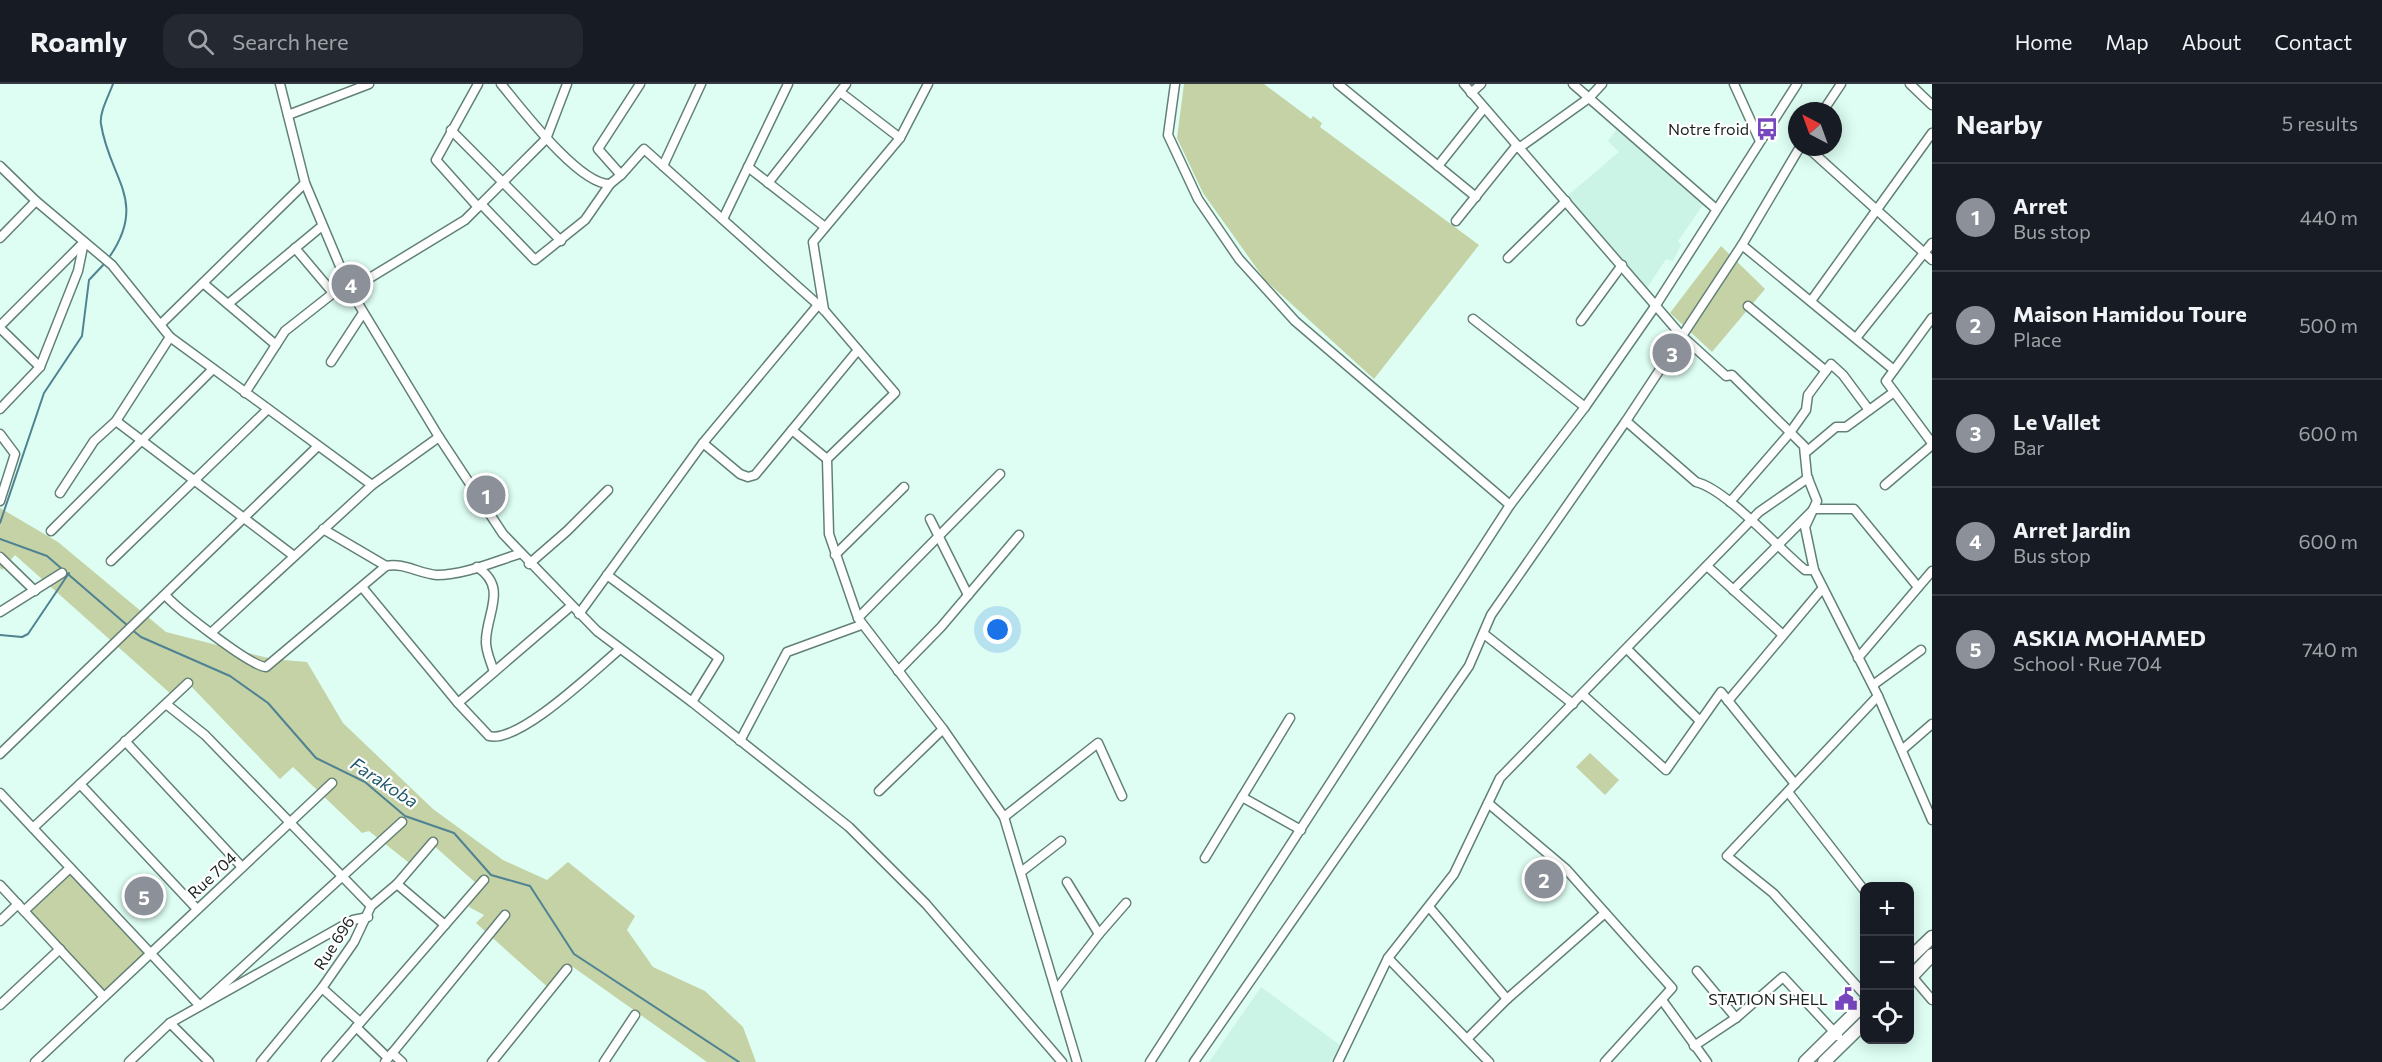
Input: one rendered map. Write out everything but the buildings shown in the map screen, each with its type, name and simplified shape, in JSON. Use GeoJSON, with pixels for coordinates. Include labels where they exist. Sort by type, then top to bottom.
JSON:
{"type":"FeatureCollection","features":[{"type":"Feature","properties":{"kind":"main road"},"geometry":{"type":"LineString","coordinates":[[1914,952],[1932,937]]}},
{"type":"Feature","properties":{"kind":"main road"},"geometry":{"type":"LineString","coordinates":[[1914,972],[1932,955]]}},
{"type":"Feature","properties":{"kind":"main road"},"geometry":{"type":"LineString","coordinates":[[1805,1062],[1860,1008]]}},
{"type":"Feature","properties":{"kind":"main road"},"geometry":{"type":"LineString","coordinates":[[1824,1062],[1860,1027]]}},
{"type":"Feature","properties":{"kind":"street"},"geometry":{"type":"LineString","coordinates":[[280,84],[305,183],[348,287],[439,437],[503,534],[519,554],[579,614],[620,649],[692,702],[849,827],[926,904],[1062,1062]]}},
{"type":"Feature","properties":{"kind":"street"},"geometry":{"type":"LineString","coordinates":[[288,115],[369,84]]}},
{"type":"Feature","properties":{"kind":"street"},"geometry":{"type":"LineString","coordinates":[[478,84],[436,160],[479,206],[535,260],[585,220],[610,184],[644,149],[821,308],[895,393],[826,459]]}},
{"type":"Feature","properties":{"kind":"street"},"geometry":{"type":"LineString","coordinates":[[501,84],[546,139],[593,181],[610,184]]}},
{"type":"Feature","properties":{"kind":"street"},"geometry":{"type":"LineString","coordinates":[[245,393],[292,323],[333,293],[348,287],[465,220],[546,139],[567,84]]}},
{"type":"Feature","properties":{"kind":"street"},"geometry":{"type":"LineString","coordinates":[[621,175],[598,149],[640,84]]}},
{"type":"Feature","properties":{"kind":"street"},"geometry":{"type":"LineString","coordinates":[[663,166],[701,84]]}},
{"type":"Feature","properties":{"kind":"street"},"geometry":{"type":"LineString","coordinates":[[723,219],[788,84]]}},
{"type":"Feature","properties":{"kind":"street"},"geometry":{"type":"LineString","coordinates":[[579,614],[703,443],[821,308],[813,242],[900,138],[928,84]]}},
{"type":"Feature","properties":{"kind":"street"},"geometry":{"type":"LineString","coordinates":[[1175,84],[1168,135],[1198,199],[1239,259],[1295,321],[1510,505]]}},
{"type":"Feature","properties":{"kind":"street"},"geometry":{"type":"LineString","coordinates":[[1338,84],[1476,197]]}},
{"type":"Feature","properties":{"kind":"street"},"geometry":{"type":"LineString","coordinates":[[1464,84],[1681,335],[1726,376],[1732,375],[1804,446],[1808,478],[1817,501],[1805,527],[1814,570],[1873,685],[1932,820]]}},
{"type":"Feature","properties":{"kind":"street"},"geometry":{"type":"LineString","coordinates":[[1472,93],[1481,84]]}},
{"type":"Feature","properties":{"kind":"street"},"geometry":{"type":"LineString","coordinates":[[1573,84],[1716,209]]}},
{"type":"Feature","properties":{"kind":"street"},"geometry":{"type":"LineString","coordinates":[[1456,221],[1518,147],[1588,98],[1602,84]]}},
{"type":"Feature","properties":{"kind":"street"},"geometry":{"type":"LineString","coordinates":[[1734,84],[1759,139]]}},
{"type":"Feature","properties":{"kind":"street"},"geometry":{"type":"LineString","coordinates":[[1150,1062],[1510,505],[1585,407],[1656,305],[1759,139],[1797,84]]}},
{"type":"Feature","properties":{"kind":"street"},"geometry":{"type":"LineString","coordinates":[[1829,102],[1841,84]]}},
{"type":"Feature","properties":{"kind":"street"},"geometry":{"type":"LineString","coordinates":[[1910,84],[1930,100]]}},
{"type":"Feature","properties":{"kind":"street"},"geometry":{"type":"LineString","coordinates":[[768,183],[843,88],[900,138]]}},
{"type":"Feature","properties":{"kind":"street"},"geometry":{"type":"LineString","coordinates":[[1438,166],[1484,108]]}},
{"type":"Feature","properties":{"kind":"street"},"geometry":{"type":"LineString","coordinates":[[451,130],[561,241]]}},
{"type":"Feature","properties":{"kind":"street"},"geometry":{"type":"LineString","coordinates":[[1811,301],[1932,133]]}},
{"type":"Feature","properties":{"kind":"street"},"geometry":{"type":"LineString","coordinates":[[1194,1062],[1469,666],[1491,615],[1626,421],[1742,245],[1795,156]]}},
{"type":"Feature","properties":{"kind":"street"},"geometry":{"type":"LineString","coordinates":[[1817,156],[1932,260]]}},
{"type":"Feature","properties":{"kind":"street"},"geometry":{"type":"LineString","coordinates":[[0,166],[36,201],[112,265],[170,337],[372,485]]}},
{"type":"Feature","properties":{"kind":"street"},"geometry":{"type":"LineString","coordinates":[[748,167],[825,227]]}},
{"type":"Feature","properties":{"kind":"street"},"geometry":{"type":"LineString","coordinates":[[0,182],[8,174]]}},
{"type":"Feature","properties":{"kind":"street"},"geometry":{"type":"LineString","coordinates":[[161,324],[305,183]]}},
{"type":"Feature","properties":{"kind":"street"},"geometry":{"type":"LineString","coordinates":[[0,238],[36,201]]}},
{"type":"Feature","properties":{"kind":"street"},"geometry":{"type":"LineString","coordinates":[[1508,258],[1566,201]]}},
{"type":"Feature","properties":{"kind":"street"},"geometry":{"type":"LineString","coordinates":[[228,304],[322,226]]}},
{"type":"Feature","properties":{"kind":"street"},"geometry":{"type":"LineString","coordinates":[[40,367],[0,327],[84,242]]}},
{"type":"Feature","properties":{"kind":"street"},"geometry":{"type":"LineString","coordinates":[[0,409],[40,367],[78,271],[84,242]]}},
{"type":"Feature","properties":{"kind":"street"},"geometry":{"type":"LineString","coordinates":[[1856,338],[1932,243]]}},
{"type":"Feature","properties":{"kind":"street"},"geometry":{"type":"LineString","coordinates":[[1742,245],[1894,370]]}},
{"type":"Feature","properties":{"kind":"street"},"geometry":{"type":"LineString","coordinates":[[295,248],[333,293]]}},
{"type":"Feature","properties":{"kind":"street"},"geometry":{"type":"LineString","coordinates":[[1581,321],[1622,265]]}},
{"type":"Feature","properties":{"kind":"street"},"geometry":{"type":"LineString","coordinates":[[203,283],[276,345]]}},
{"type":"Feature","properties":{"kind":"street"},"geometry":{"type":"LineString","coordinates":[[1748,306],[1826,370]]}},
{"type":"Feature","properties":{"kind":"street"},"geometry":{"type":"LineString","coordinates":[[331,362],[363,313]]}},
{"type":"Feature","properties":{"kind":"street"},"geometry":{"type":"LineString","coordinates":[[1885,484],[1932,444],[1886,381],[1932,318]]}},
{"type":"Feature","properties":{"kind":"street"},"geometry":{"type":"LineString","coordinates":[[1473,319],[1585,407]]}},
{"type":"Feature","properties":{"kind":"street"},"geometry":{"type":"LineString","coordinates":[[60,493],[94,441],[116,421],[170,337]]}},
{"type":"Feature","properties":{"kind":"street"},"geometry":{"type":"LineString","coordinates":[[703,443],[740,474],[748,477],[755,475],[858,350]]}},
{"type":"Feature","properties":{"kind":"street"},"geometry":{"type":"LineString","coordinates":[[1730,502],[1791,432],[1806,410],[1808,394],[1831,364],[1843,375],[1869,410]]}},
{"type":"Feature","properties":{"kind":"street"},"geometry":{"type":"LineString","coordinates":[[51,531],[213,369]]}},
{"type":"Feature","properties":{"kind":"street"},"geometry":{"type":"LineString","coordinates":[[1805,453],[1836,427],[1846,427],[1894,392]]}},
{"type":"Feature","properties":{"kind":"street"},"geometry":{"type":"LineString","coordinates":[[111,561],[268,409]]}},
{"type":"Feature","properties":{"kind":"street"},"geometry":{"type":"LineString","coordinates":[[116,421],[294,556]]}},
{"type":"Feature","properties":{"kind":"street"},"geometry":{"type":"LineString","coordinates":[[1626,421],[1696,482],[1708,485],[1730,502],[1778,548],[1805,570],[1814,570]]}},
{"type":"Feature","properties":{"kind":"street"},"geometry":{"type":"LineString","coordinates":[[792,430],[826,459],[829,534],[860,622],[943,729],[1004,816],[1077,1062]]}},
{"type":"Feature","properties":{"kind":"street"},"geometry":{"type":"LineString","coordinates":[[0,434],[15,454],[0,501]]}},
{"type":"Feature","properties":{"kind":"street"},"geometry":{"type":"LineString","coordinates":[[212,632],[372,485],[439,437]]}},
{"type":"Feature","properties":{"kind":"street"},"geometry":{"type":"LineString","coordinates":[[0,754],[166,596],[318,446]]}},
{"type":"Feature","properties":{"kind":"street"},"geometry":{"type":"LineString","coordinates":[[740,741],[787,652],[860,622],[1000,474]]}},
{"type":"Feature","properties":{"kind":"street"},"geometry":{"type":"LineString","coordinates":[[1338,1062],[1389,958],[1430,908],[1454,874],[1500,778],[1750,521],[1786,491],[1808,478]]}},
{"type":"Feature","properties":{"kind":"street"},"geometry":{"type":"LineString","coordinates":[[835,555],[904,487]]}},
{"type":"Feature","properties":{"kind":"street"},"geometry":{"type":"LineString","coordinates":[[529,564],[608,490]]}},
{"type":"Feature","properties":{"kind":"street"},"geometry":{"type":"LineString","coordinates":[[1733,590],[1778,548],[1814,509],[1854,509],[1918,587]]}},
{"type":"Feature","properties":{"kind":"street"},"geometry":{"type":"LineString","coordinates":[[930,519],[968,595]]}},
{"type":"Feature","properties":{"kind":"street"},"geometry":{"type":"LineString","coordinates":[[323,529],[386,566]]}},
{"type":"Feature","properties":{"kind":"street"},"geometry":{"type":"LineString","coordinates":[[898,671],[1019,535]]}},
{"type":"Feature","properties":{"kind":"street"},"geometry":{"type":"LineString","coordinates":[[166,596],[189,618],[212,632],[252,663],[266,667],[386,566],[394,564],[435,575],[477,567],[519,554]]}},
{"type":"Feature","properties":{"kind":"street"},"geometry":{"type":"LineString","coordinates":[[0,557],[35,591]]}},
{"type":"Feature","properties":{"kind":"street"},"geometry":{"type":"LineString","coordinates":[[1707,566],[1783,635]]}},
{"type":"Feature","properties":{"kind":"street"},"geometry":{"type":"LineString","coordinates":[[477,567],[487,573],[495,593],[485,643],[494,672]]}},
{"type":"Feature","properties":{"kind":"street"},"geometry":{"type":"LineString","coordinates":[[1858,658],[1932,571]]}},
{"type":"Feature","properties":{"kind":"street"},"geometry":{"type":"LineString","coordinates":[[0,612],[62,573]]}},
{"type":"Feature","properties":{"kind":"street"},"geometry":{"type":"LineString","coordinates":[[607,575],[719,658],[692,702]]}},
{"type":"Feature","properties":{"kind":"street"},"geometry":{"type":"LineString","coordinates":[[362,587],[458,703],[489,736],[496,738],[521,729],[620,649]]}},
{"type":"Feature","properties":{"kind":"street"},"geometry":{"type":"LineString","coordinates":[[1728,701],[1822,589]]}},
{"type":"Feature","properties":{"kind":"street"},"geometry":{"type":"LineString","coordinates":[[458,703],[571,606]]}},
{"type":"Feature","properties":{"kind":"street"},"geometry":{"type":"LineString","coordinates":[[1484,634],[1573,704]]}},
{"type":"Feature","properties":{"kind":"street"},"geometry":{"type":"LineString","coordinates":[[1627,649],[1700,721]]}},
{"type":"Feature","properties":{"kind":"street"},"geometry":{"type":"LineString","coordinates":[[1873,685],[1921,650]]}},
{"type":"Feature","properties":{"kind":"street"},"geometry":{"type":"LineString","coordinates":[[33,828],[188,683]]}},
{"type":"Feature","properties":{"kind":"street"},"geometry":{"type":"LineString","coordinates":[[1582,694],[1666,770],[1721,692],[1795,784]]}},
{"type":"Feature","properties":{"kind":"street"},"geometry":{"type":"LineString","coordinates":[[1860,990],[1773,893],[1727,856],[1878,696]]}},
{"type":"Feature","properties":{"kind":"street"},"geometry":{"type":"LineString","coordinates":[[166,704],[205,735],[371,906]]}},
{"type":"Feature","properties":{"kind":"street"},"geometry":{"type":"LineString","coordinates":[[1205,858],[1290,718]]}},
{"type":"Feature","properties":{"kind":"street"},"geometry":{"type":"LineString","coordinates":[[1902,750],[1932,724]]}},
{"type":"Feature","properties":{"kind":"street"},"geometry":{"type":"LineString","coordinates":[[879,791],[943,729]]}},
{"type":"Feature","properties":{"kind":"street"},"geometry":{"type":"LineString","coordinates":[[125,741],[242,867]]}},
{"type":"Feature","properties":{"kind":"street"},"geometry":{"type":"LineString","coordinates":[[1004,816],[1098,743],[1122,796]]}},
{"type":"Feature","properties":{"kind":"street","name":"Rue 704"},"geometry":{"type":"LineString","coordinates":[[35,1062],[332,783]]}},
{"type":"Feature","properties":{"kind":"street"},"geometry":{"type":"LineString","coordinates":[[80,784],[197,909]]}},
{"type":"Feature","properties":{"kind":"street"},"geometry":{"type":"LineString","coordinates":[[1788,792],[1860,885]]}},
{"type":"Feature","properties":{"kind":"street"},"geometry":{"type":"LineString","coordinates":[[0,793],[200,1006]]}},
{"type":"Feature","properties":{"kind":"street"},"geometry":{"type":"LineString","coordinates":[[1242,797],[1301,830]]}},
{"type":"Feature","properties":{"kind":"street"},"geometry":{"type":"LineString","coordinates":[[1488,803],[1566,869],[1672,988],[1605,1062]]}},
{"type":"Feature","properties":{"kind":"street"},"geometry":{"type":"LineString","coordinates":[[200,1006],[402,822]]}},
{"type":"Feature","properties":{"kind":"street"},"geometry":{"type":"LineString","coordinates":[[1021,872],[1061,841]]}},
{"type":"Feature","properties":{"kind":"street","name":"Rue 696"},"geometry":{"type":"LineString","coordinates":[[261,1062],[322,988],[354,942],[368,917],[371,906],[396,884],[433,842]]}},
{"type":"Feature","properties":{"kind":"street"},"geometry":{"type":"LineString","coordinates":[[0,921],[21,908],[70,868]]}},
{"type":"Feature","properties":{"kind":"street"},"geometry":{"type":"LineString","coordinates":[[326,1062],[484,880]]}},
{"type":"Feature","properties":{"kind":"street"},"geometry":{"type":"LineString","coordinates":[[1067,882],[1098,934]]}},
{"type":"Feature","properties":{"kind":"street"},"geometry":{"type":"LineString","coordinates":[[396,884],[445,925]]}},
{"type":"Feature","properties":{"kind":"street"},"geometry":{"type":"LineString","coordinates":[[0,885],[104,997]]}},
{"type":"Feature","properties":{"kind":"street"},"geometry":{"type":"LineString","coordinates":[[1056,990],[1098,934],[1126,903]]}},
{"type":"Feature","properties":{"kind":"street"},"geometry":{"type":"LineString","coordinates":[[1430,908],[1507,999]]}},
{"type":"Feature","properties":{"kind":"street"},"geometry":{"type":"LineString","coordinates":[[1467,1039],[1507,999],[1605,913]]}},
{"type":"Feature","properties":{"kind":"street"},"geometry":{"type":"LineString","coordinates":[[388,1058],[505,915]]}},
{"type":"Feature","properties":{"kind":"street"},"geometry":{"type":"LineString","coordinates":[[129,1062],[170,1023],[353,920],[368,917]]}},
{"type":"Feature","properties":{"kind":"street"},"geometry":{"type":"LineString","coordinates":[[0,1005],[60,949]]}},
{"type":"Feature","properties":{"kind":"street"},"geometry":{"type":"LineString","coordinates":[[1914,957],[1922,964]]}},
{"type":"Feature","properties":{"kind":"street"},"geometry":{"type":"LineString","coordinates":[[1389,958],[1489,1062]]}},
{"type":"Feature","properties":{"kind":"street"},"geometry":{"type":"LineString","coordinates":[[492,1062],[567,969]]}},
{"type":"Feature","properties":{"kind":"street"},"geometry":{"type":"LineString","coordinates":[[1697,971],[1736,1018]]}},
{"type":"Feature","properties":{"kind":"street"},"geometry":{"type":"LineString","coordinates":[[1694,1046],[1736,1018],[1783,977],[1844,1043]]}},
{"type":"Feature","properties":{"kind":"street"},"geometry":{"type":"LineString","coordinates":[[1914,980],[1932,1000]]}},
{"type":"Feature","properties":{"kind":"street"},"geometry":{"type":"LineString","coordinates":[[322,988],[388,1058],[402,1062]]}},
{"type":"Feature","properties":{"kind":"street"},"geometry":{"type":"LineString","coordinates":[[1662,1000],[1707,1062]]}},
{"type":"Feature","properties":{"kind":"street"},"geometry":{"type":"LineString","coordinates":[[607,1061],[635,1015]]}},
{"type":"Feature","properties":{"kind":"street"},"geometry":{"type":"LineString","coordinates":[[170,1023],[209,1062]]}},
{"type":"Feature","properties":{"kind":"shaded area"},"geometry":{"type":"Polygon","coordinates":[[[1184,84],[1264,84],[1311,119],[1313,116],[1322,123],[1320,127],[1479,245],[1374,379],[1265,280],[1203,193],[1177,138],[1184,84]]]}},
{"type":"Feature","properties":{"kind":"shaded area"},"geometry":{"type":"Polygon","coordinates":[[[1617,129],[1705,202],[1678,241],[1681,245],[1673,261],[1666,259],[1647,288],[1566,197],[1619,152],[1608,141],[1617,129]]]}},
{"type":"Feature","properties":{"kind":"shaded area"},"geometry":{"type":"Polygon","coordinates":[[[1721,246],[1765,289],[1712,352],[1670,313],[1721,246]]]}},
{"type":"Feature","properties":{"kind":"shaded area"},"geometry":{"type":"Polygon","coordinates":[[[0,508],[58,542],[166,632],[272,659],[307,662],[343,723],[433,809],[503,860],[547,880],[568,862],[635,916],[627,930],[653,967],[705,991],[743,1027],[756,1062],[707,1062],[573,967],[552,991],[476,923],[484,915],[469,907],[478,885],[431,843],[413,866],[369,831],[362,833],[293,767],[280,779],[188,683],[172,695],[15,555],[2,570],[0,568],[0,508]]]}},
{"type":"Feature","properties":{"kind":"shaded area"},"geometry":{"type":"Polygon","coordinates":[[[1590,753],[1619,780],[1605,795],[1576,767],[1590,753]]]}},
{"type":"Feature","properties":{"kind":"shaded area"},"geometry":{"type":"Polygon","coordinates":[[[67,871],[145,954],[105,991],[27,908],[67,871]]]}},
{"type":"Feature","properties":{"kind":"shaded area"},"geometry":{"type":"Polygon","coordinates":[[[1261,987],[1340,1045],[1331,1062],[1209,1062],[1261,987]]]}},
{"type":"Feature","properties":{"kind":"waterway"},"geometry":{"type":"LineString","coordinates":[[110,256],[121,236],[126,219],[123,189],[105,143],[101,124],[103,109],[113,84]]}},
{"type":"Feature","properties":{"kind":"waterway"},"geometry":{"type":"LineString","coordinates":[[0,523],[44,393],[82,336],[89,280],[105,263]]}},
{"type":"Feature","properties":{"kind":"waterway","name":"Farakoba"},"geometry":{"type":"LineString","coordinates":[[0,539],[47,556],[127,625]]}},
{"type":"Feature","properties":{"kind":"waterway"},"geometry":{"type":"LineString","coordinates":[[0,635],[22,637],[28,634],[69,573]]}},
{"type":"Feature","properties":{"kind":"waterway","name":"Farakoba"},"geometry":{"type":"LineString","coordinates":[[131,629],[141,637],[230,676],[268,703],[316,758],[365,782],[405,816],[454,833],[491,875],[530,886],[574,954],[739,1062]]}},
{"type":"Feature","properties":{"kind":"place","name":"Notre froid"},"geometry":{"type":"Point","coordinates":[1767,129]}},
{"type":"Feature","properties":{"kind":"place","name":"Arret Jardin"},"geometry":{"type":"Point","coordinates":[351,284]}},
{"type":"Feature","properties":{"kind":"place","name":"Le Vallet"},"geometry":{"type":"Point","coordinates":[1672,353]}},
{"type":"Feature","properties":{"kind":"place","name":"Arret"},"geometry":{"type":"Point","coordinates":[486,495]}},
{"type":"Feature","properties":{"kind":"place","name":"Maison Hamidou Toure"},"geometry":{"type":"Point","coordinates":[1544,879]}},
{"type":"Feature","properties":{"kind":"place","name":"ASKIA MOHAMED"},"geometry":{"type":"Point","coordinates":[144,896]}},
{"type":"Feature","properties":{"kind":"place","name":"STATION SHELL"},"geometry":{"type":"Point","coordinates":[1846,999]}}]}
